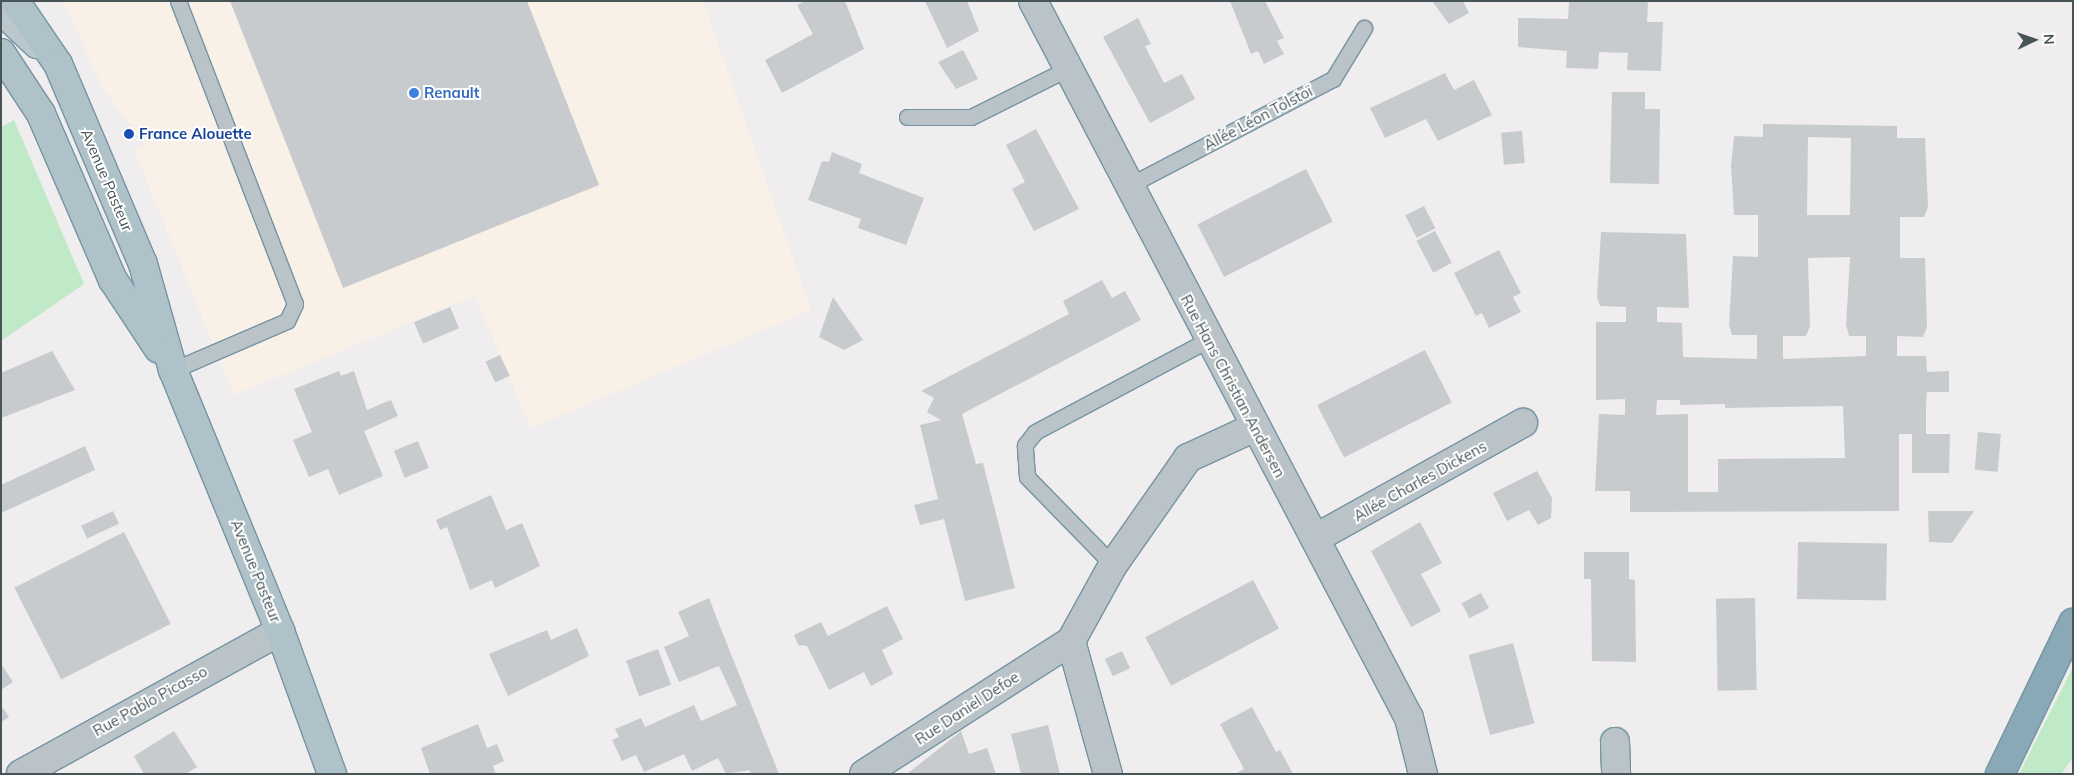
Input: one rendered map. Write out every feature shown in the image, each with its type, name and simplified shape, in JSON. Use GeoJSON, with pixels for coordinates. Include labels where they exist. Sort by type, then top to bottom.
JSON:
{"type":"FeatureCollection","features":[{"type":"Feature","properties":{"kind":"highway"},"geometry":{"type":"LineString","coordinates":[[2000,774],[2073,623]]}},
{"type":"Feature","properties":{"kind":"main road","name":"Avenue Pasteur"},"geometry":{"type":"LineString","coordinates":[[15,1],[58,64],[143,264],[173,370],[280,631],[332,774]]}},
{"type":"Feature","properties":{"kind":"main road"},"geometry":{"type":"LineString","coordinates":[[34,1],[58,64]]}},
{"type":"Feature","properties":{"kind":"main road"},"geometry":{"type":"LineString","coordinates":[[1,10],[58,64]]}},
{"type":"Feature","properties":{"kind":"main road","name":"Avenue Pasteur"},"geometry":{"type":"LineString","coordinates":[[1,53],[42,114],[113,280],[173,370]]}},
{"type":"Feature","properties":{"kind":"street","name":"Rue Hans Christian Andersen"},"geometry":{"type":"LineString","coordinates":[[1033,1],[1067,69],[1130,185],[1253,428],[1316,538],[1409,718],[1423,774]]}},
{"type":"Feature","properties":{"kind":"street","name":"Allée Charles Dickens"},"geometry":{"type":"LineString","coordinates":[[1316,538],[1523,423]]}},
{"type":"Feature","properties":{"kind":"street"},"geometry":{"type":"LineString","coordinates":[[1108,774],[1071,642],[1113,565],[1188,458],[1253,428]]}},
{"type":"Feature","properties":{"kind":"street","name":"Rue Pablo Picasso"},"geometry":{"type":"LineString","coordinates":[[22,774],[280,631]]}},
{"type":"Feature","properties":{"kind":"street","name":"Rue Daniel Defoe"},"geometry":{"type":"LineString","coordinates":[[864,774],[1071,642]]}},
{"type":"Feature","properties":{"kind":"street"},"geometry":{"type":"LineString","coordinates":[[1615,742],[1616,774]]}},
{"type":"Feature","properties":{"kind":"lane"},"geometry":{"type":"LineString","coordinates":[[173,370],[287,321],[295,304],[178,1]]}},
{"type":"Feature","properties":{"kind":"lane","name":"Allée Léon Tolstoï"},"geometry":{"type":"LineString","coordinates":[[1130,185],[1333,79],[1364,28]]}},
{"type":"Feature","properties":{"kind":"lane"},"geometry":{"type":"LineString","coordinates":[[906,117],[971,117],[1067,69]]}},
{"type":"Feature","properties":{"kind":"lane"},"geometry":{"type":"LineString","coordinates":[[1113,565],[1028,476],[1025,445],[1035,432],[1208,340]]}},
{"type":"Feature","properties":{"kind":"shaded area"},"geometry":{"type":"Polygon","coordinates":[[[63,1],[703,1],[811,310],[531,428],[475,296],[234,395],[134,150],[145,145],[102,87],[63,1]]]}},
{"type":"Feature","properties":{"kind":"green space"},"geometry":{"type":"Polygon","coordinates":[[[14,120],[84,284],[1,341],[1,127],[14,120]]]}},
{"type":"Feature","properties":{"kind":"green space"},"geometry":{"type":"Polygon","coordinates":[[[2073,667],[2073,758],[2061,774],[2019,774],[2073,667]]]}},
{"type":"Feature","properties":{"kind":"building","name":"Renault"},"geometry":{"type":"Polygon","coordinates":[[[230,1],[527,1],[599,185],[343,288],[230,1]]]}},
{"type":"Feature","properties":{"kind":"building"},"geometry":{"type":"Polygon","coordinates":[[[805,1],[845,1],[864,49],[782,93],[765,60],[813,34],[797,5],[805,1]]]}},
{"type":"Feature","properties":{"kind":"building"},"geometry":{"type":"Polygon","coordinates":[[[925,1],[967,1],[979,31],[947,48],[925,1]]]}},
{"type":"Feature","properties":{"kind":"building"},"geometry":{"type":"Polygon","coordinates":[[[1230,1],[1265,1],[1284,38],[1277,41],[1284,54],[1264,64],[1258,51],[1251,54],[1230,1]]]}},
{"type":"Feature","properties":{"kind":"building"},"geometry":{"type":"Polygon","coordinates":[[[1432,1],[1463,1],[1469,13],[1449,24],[1432,1]]]}},
{"type":"Feature","properties":{"kind":"building"},"geometry":{"type":"Polygon","coordinates":[[[1569,1],[1648,1],[1647,22],[1663,22],[1661,71],[1627,70],[1628,53],[1599,52],[1598,69],[1566,68],[1567,51],[1518,47],[1518,18],[1568,19],[1569,1]]]}},
{"type":"Feature","properties":{"kind":"building"},"geometry":{"type":"Polygon","coordinates":[[[1138,18],[1151,44],[1145,46],[1164,83],[1182,74],[1195,99],[1150,123],[1103,37],[1138,18]]]}},
{"type":"Feature","properties":{"kind":"building"},"geometry":{"type":"Polygon","coordinates":[[[963,50],[978,79],[956,89],[938,62],[963,50]]]}},
{"type":"Feature","properties":{"kind":"building"},"geometry":{"type":"Polygon","coordinates":[[[1445,73],[1454,90],[1474,80],[1492,115],[1438,141],[1426,119],[1385,138],[1370,108],[1445,73]]]}},
{"type":"Feature","properties":{"kind":"building"},"geometry":{"type":"Polygon","coordinates":[[[1612,92],[1645,92],[1645,109],[1660,109],[1659,184],[1610,183],[1612,92]]]}},
{"type":"Feature","properties":{"kind":"building"},"geometry":{"type":"Polygon","coordinates":[[[1763,124],[1897,126],[1897,138],[1925,138],[1928,207],[1924,217],[1900,217],[1900,258],[1925,258],[1927,327],[1923,337],[1897,336],[1897,356],[1926,356],[1927,372],[1949,371],[1949,392],[1927,392],[1926,434],[1950,434],[1949,473],[1912,473],[1912,434],[1899,434],[1899,511],[1630,512],[1630,491],[1595,491],[1599,414],[1625,415],[1625,399],[1596,400],[1596,322],[1626,322],[1626,307],[1600,306],[1597,297],[1601,232],[1686,234],[1689,308],[1657,307],[1657,322],[1682,323],[1683,357],[1757,359],[1757,335],[1732,335],[1729,325],[1733,256],[1758,257],[1758,215],[1734,215],[1731,166],[1734,136],[1763,137],[1763,124]],[[1808,137],[1807,215],[1850,215],[1851,138],[1808,137]],[[1850,257],[1808,258],[1810,326],[1806,336],[1783,336],[1783,359],[1866,356],[1866,336],[1849,336],[1846,325],[1850,257]],[[1657,400],[1656,415],[1688,414],[1688,492],[1718,492],[1718,459],[1845,458],[1843,406],[1725,408],[1725,404],[1680,405],[1680,400],[1657,400]]]}},
{"type":"Feature","properties":{"kind":"building"},"geometry":{"type":"Polygon","coordinates":[[[1036,129],[1079,209],[1034,231],[1012,189],[1025,182],[1006,145],[1036,129]]]}},
{"type":"Feature","properties":{"kind":"building"},"geometry":{"type":"Polygon","coordinates":[[[1522,131],[1525,163],[1504,165],[1501,133],[1522,131]]]}},
{"type":"Feature","properties":{"kind":"building"},"geometry":{"type":"Polygon","coordinates":[[[832,152],[862,164],[859,173],[924,198],[906,245],[858,228],[861,219],[808,200],[822,161],[829,162],[832,152]]]}},
{"type":"Feature","properties":{"kind":"building"},"geometry":{"type":"Polygon","coordinates":[[[1306,169],[1333,222],[1224,277],[1197,224],[1306,169]]]}},
{"type":"Feature","properties":{"kind":"building"},"geometry":{"type":"Polygon","coordinates":[[[1424,206],[1435,228],[1417,238],[1405,216],[1424,206]]]}},
{"type":"Feature","properties":{"kind":"building"},"geometry":{"type":"Polygon","coordinates":[[[1435,231],[1452,263],[1433,273],[1416,241],[1435,231]]]}},
{"type":"Feature","properties":{"kind":"building"},"geometry":{"type":"Polygon","coordinates":[[[1499,250],[1521,293],[1513,297],[1521,312],[1489,328],[1482,313],[1476,316],[1454,273],[1499,250]]]}},
{"type":"Feature","properties":{"kind":"building"},"geometry":{"type":"Polygon","coordinates":[[[1102,280],[1112,298],[1125,291],[1141,320],[962,414],[976,464],[983,463],[1015,588],[965,601],[944,519],[920,525],[914,505],[938,499],[920,425],[941,420],[927,412],[934,398],[921,391],[1069,314],[1063,301],[1102,280]]]}},
{"type":"Feature","properties":{"kind":"building"},"geometry":{"type":"Polygon","coordinates":[[[833,297],[863,340],[844,350],[819,337],[833,297]]]}},
{"type":"Feature","properties":{"kind":"building"},"geometry":{"type":"Polygon","coordinates":[[[450,307],[459,328],[423,343],[414,322],[450,307]]]}},
{"type":"Feature","properties":{"kind":"building"},"geometry":{"type":"Polygon","coordinates":[[[1425,350],[1452,403],[1344,458],[1317,405],[1425,350]]]}},
{"type":"Feature","properties":{"kind":"building"},"geometry":{"type":"Polygon","coordinates":[[[52,351],[75,390],[1,418],[1,373],[52,351]]]}},
{"type":"Feature","properties":{"kind":"building"},"geometry":{"type":"Polygon","coordinates":[[[500,355],[510,376],[495,383],[485,362],[500,355]]]}},
{"type":"Feature","properties":{"kind":"building"},"geometry":{"type":"Polygon","coordinates":[[[339,371],[341,376],[354,371],[367,410],[391,400],[398,416],[364,431],[383,476],[339,495],[328,469],[309,477],[293,440],[312,432],[294,389],[339,371]]]}},
{"type":"Feature","properties":{"kind":"building"},"geometry":{"type":"Polygon","coordinates":[[[1978,432],[2001,434],[1998,472],[1975,470],[1978,432]]]}},
{"type":"Feature","properties":{"kind":"building"},"geometry":{"type":"Polygon","coordinates":[[[418,441],[429,468],[405,478],[394,451],[418,441]]]}},
{"type":"Feature","properties":{"kind":"building"},"geometry":{"type":"Polygon","coordinates":[[[85,446],[95,470],[1,513],[1,485],[85,446]]]}},
{"type":"Feature","properties":{"kind":"building"},"geometry":{"type":"Polygon","coordinates":[[[1537,471],[1552,498],[1551,518],[1538,525],[1529,510],[1507,521],[1493,493],[1537,471]]]}},
{"type":"Feature","properties":{"kind":"building"},"geometry":{"type":"Polygon","coordinates":[[[491,495],[506,530],[522,523],[540,566],[495,588],[492,580],[470,590],[447,527],[440,530],[436,520],[491,495]]]}},
{"type":"Feature","properties":{"kind":"building"},"geometry":{"type":"Polygon","coordinates":[[[113,511],[119,524],[87,538],[81,526],[113,511]]]}},
{"type":"Feature","properties":{"kind":"building"},"geometry":{"type":"Polygon","coordinates":[[[1928,511],[1974,511],[1952,543],[1929,542],[1928,511]]]}},
{"type":"Feature","properties":{"kind":"building"},"geometry":{"type":"Polygon","coordinates":[[[1420,522],[1442,563],[1421,574],[1441,611],[1411,627],[1371,551],[1420,522]]]}},
{"type":"Feature","properties":{"kind":"building"},"geometry":{"type":"Polygon","coordinates":[[[124,532],[171,624],[61,680],[14,588],[124,532]]]}},
{"type":"Feature","properties":{"kind":"building"},"geometry":{"type":"Polygon","coordinates":[[[1798,542],[1887,544],[1886,601],[1797,599],[1798,542]]]}},
{"type":"Feature","properties":{"kind":"building"},"geometry":{"type":"Polygon","coordinates":[[[1584,552],[1629,552],[1629,579],[1635,580],[1636,662],[1592,661],[1591,579],[1584,579],[1584,552]]]}},
{"type":"Feature","properties":{"kind":"building"},"geometry":{"type":"Polygon","coordinates":[[[1253,580],[1279,629],[1171,686],[1145,637],[1253,580]]]}},
{"type":"Feature","properties":{"kind":"building"},"geometry":{"type":"Polygon","coordinates":[[[1481,593],[1489,608],[1470,618],[1462,603],[1481,593]]]}},
{"type":"Feature","properties":{"kind":"building"},"geometry":{"type":"Polygon","coordinates":[[[709,598],[779,774],[751,774],[749,770],[726,774],[718,758],[692,771],[684,754],[644,772],[636,755],[622,761],[612,740],[619,737],[615,729],[641,718],[645,727],[694,705],[701,721],[737,705],[719,666],[679,682],[664,647],[689,636],[678,612],[709,598]]]}},
{"type":"Feature","properties":{"kind":"building"},"geometry":{"type":"Polygon","coordinates":[[[1755,598],[1757,690],[1718,691],[1716,599],[1755,598]]]}},
{"type":"Feature","properties":{"kind":"building"},"geometry":{"type":"Polygon","coordinates":[[[887,606],[903,639],[882,650],[893,674],[871,686],[864,672],[829,690],[807,646],[798,645],[794,635],[821,622],[828,636],[887,606]]]}},
{"type":"Feature","properties":{"kind":"building"},"geometry":{"type":"Polygon","coordinates":[[[577,628],[589,656],[508,696],[489,654],[547,630],[551,640],[577,628]]]}},
{"type":"Feature","properties":{"kind":"building"},"geometry":{"type":"Polygon","coordinates":[[[1513,643],[1534,723],[1490,735],[1469,655],[1513,643]]]}},
{"type":"Feature","properties":{"kind":"building"},"geometry":{"type":"Polygon","coordinates":[[[658,649],[671,685],[639,696],[626,661],[658,649]]]}},
{"type":"Feature","properties":{"kind":"building"},"geometry":{"type":"Polygon","coordinates":[[[1122,651],[1130,668],[1113,676],[1105,659],[1122,651]]]}},
{"type":"Feature","properties":{"kind":"building"},"geometry":{"type":"Polygon","coordinates":[[[1,664],[13,682],[1,690],[1,664]]]}},
{"type":"Feature","properties":{"kind":"building"},"geometry":{"type":"Polygon","coordinates":[[[1,705],[9,717],[1,722],[1,705]]]}},
{"type":"Feature","properties":{"kind":"building"},"geometry":{"type":"Polygon","coordinates":[[[1252,707],[1276,752],[1280,750],[1293,774],[1235,774],[1244,769],[1220,724],[1252,707]]]}},
{"type":"Feature","properties":{"kind":"building"},"geometry":{"type":"Polygon","coordinates":[[[478,724],[487,748],[497,744],[504,761],[493,766],[496,774],[430,774],[421,748],[478,724]]]}},
{"type":"Feature","properties":{"kind":"building"},"geometry":{"type":"Polygon","coordinates":[[[1048,725],[1060,774],[1021,774],[1011,734],[1048,725]]]}},
{"type":"Feature","properties":{"kind":"building"},"geometry":{"type":"Polygon","coordinates":[[[174,731],[197,767],[185,774],[144,774],[134,756],[174,731]]]}},
{"type":"Feature","properties":{"kind":"building"},"geometry":{"type":"Polygon","coordinates":[[[961,731],[969,754],[987,748],[996,774],[907,774],[961,731]]]}},
{"type":"Feature","properties":{"kind":"place","name":"Renault"},"geometry":{"type":"Point","coordinates":[414,93]}},
{"type":"Feature","properties":{"kind":"place","name":"France Alouette"},"geometry":{"type":"Point","coordinates":[129,134]}}]}
